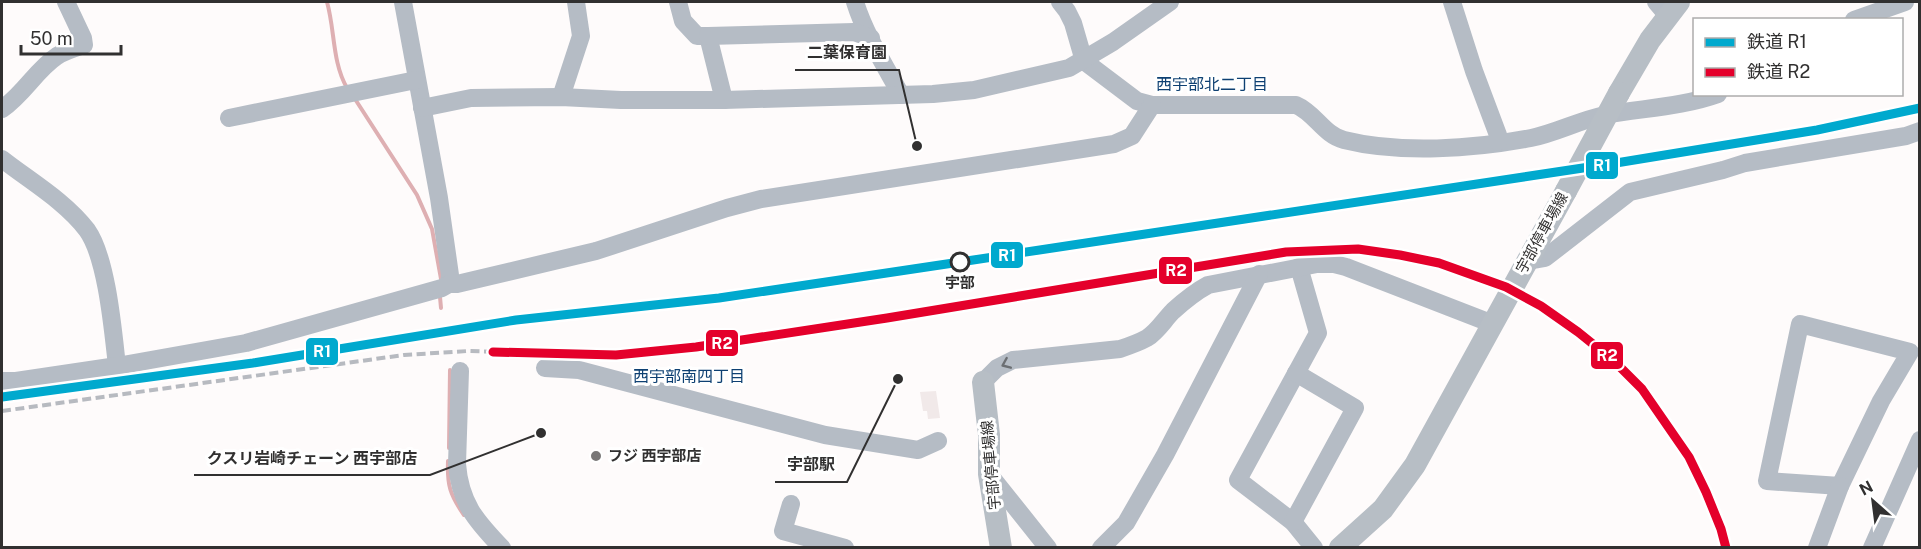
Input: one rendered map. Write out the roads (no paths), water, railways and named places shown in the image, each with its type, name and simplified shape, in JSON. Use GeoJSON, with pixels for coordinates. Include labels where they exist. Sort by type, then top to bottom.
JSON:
{"type":"FeatureCollection","features":[{"type":"Feature","properties":{"kind":"main road","name":"宇部停車場線"},"geometry":{"type":"LineString","coordinates":[[1340,548],[1383,509],[1434,434],[1667,6]]}},
{"type":"Feature","properties":{"kind":"main road","name":"宇部停車場線"},"geometry":{"type":"LineString","coordinates":[[983,382],[989,474],[1001,548]]}},
{"type":"Feature","properties":{"kind":"street"},"geometry":{"type":"LineString","coordinates":[[2,109],[26,90],[44,68],[57,57],[84,45],[66,2]]}},
{"type":"Feature","properties":{"kind":"street"},"geometry":{"type":"LineString","coordinates":[[402,2],[450,275],[449,284]]}},
{"type":"Feature","properties":{"kind":"street"},"geometry":{"type":"LineString","coordinates":[[678,2],[683,21],[697,36],[854,32],[871,38]]}},
{"type":"Feature","properties":{"kind":"street"},"geometry":{"type":"LineString","coordinates":[[855,2],[863,26],[901,94]]}},
{"type":"Feature","properties":{"kind":"street"},"geometry":{"type":"LineString","coordinates":[[1060,2],[1073,23],[1084,61],[1137,101],[1152,105],[1296,105],[1306,109],[1326,130],[1341,139],[1367,144],[1434,149],[1533,138],[1602,116],[1691,102],[1711,96]]}},
{"type":"Feature","properties":{"kind":"street"},"geometry":{"type":"LineString","coordinates":[[422,108],[471,98],[724,100],[933,94],[974,90],[1060,70],[1084,61],[1170,2]]}},
{"type":"Feature","properties":{"kind":"street"},"geometry":{"type":"LineString","coordinates":[[1452,2],[1474,72],[1498,135],[1498,142]]}},
{"type":"Feature","properties":{"kind":"street"},"geometry":{"type":"LineString","coordinates":[[1860,18],[1905,2]]}},
{"type":"Feature","properties":{"kind":"street"},"geometry":{"type":"LineString","coordinates":[[561,97],[580,36],[570,3]]}},
{"type":"Feature","properties":{"kind":"street"},"geometry":{"type":"LineString","coordinates":[[708,36],[724,100]]}},
{"type":"Feature","properties":{"kind":"street"},"geometry":{"type":"LineString","coordinates":[[229,118],[416,80]]}},
{"type":"Feature","properties":{"kind":"street"},"geometry":{"type":"LineString","coordinates":[[2,381],[16,381],[117,366],[246,344],[442,288],[449,284],[596,251],[761,199],[1114,144],[1132,136],[1152,105]]}},
{"type":"Feature","properties":{"kind":"street"},"geometry":{"type":"LineString","coordinates":[[1525,266],[1545,258],[1630,192],[1745,163],[1906,136],[1920,131]]}},
{"type":"Feature","properties":{"kind":"street"},"geometry":{"type":"LineString","coordinates":[[2,159],[49,194],[82,224],[89,234],[103,273],[117,366]]}},
{"type":"Feature","properties":{"kind":"street"},"geometry":{"type":"LineString","coordinates":[[983,382],[989,374],[1006,363],[1120,349],[1132,345],[1158,330],[1172,312],[1197,291],[1219,282],[1299,267],[1334,264],[1346,267],[1493,324]]}},
{"type":"Feature","properties":{"kind":"street"},"geometry":{"type":"LineString","coordinates":[[1299,267],[1318,333],[1238,480],[1293,522],[1314,548]]}},
{"type":"Feature","properties":{"kind":"street"},"geometry":{"type":"LineString","coordinates":[[1101,548],[1125,523],[1159,465],[1259,274]]}},
{"type":"Feature","properties":{"kind":"street"},"geometry":{"type":"LineString","coordinates":[[1817,548],[1840,486],[1881,401],[1910,352],[1800,324],[1767,481],[1840,486]]}},
{"type":"Feature","properties":{"kind":"street"},"geometry":{"type":"LineString","coordinates":[[545,368],[579,370],[825,435],[918,450],[938,441]]}},
{"type":"Feature","properties":{"kind":"street"},"geometry":{"type":"LineString","coordinates":[[460,371],[457,464],[460,486],[469,509],[479,524],[502,548]]}},
{"type":"Feature","properties":{"kind":"street"},"geometry":{"type":"LineString","coordinates":[[1293,522],[1355,408],[1296,374]]}},
{"type":"Feature","properties":{"kind":"street"},"geometry":{"type":"LineString","coordinates":[[1872,548],[1920,440]]}},
{"type":"Feature","properties":{"kind":"street"},"geometry":{"type":"LineString","coordinates":[[989,474],[1048,548]]}},
{"type":"Feature","properties":{"kind":"street"},"geometry":{"type":"LineString","coordinates":[[792,504],[783,531],[845,548]]}},
{"type":"Feature","properties":{"kind":"waterway"},"geometry":{"type":"LineString","coordinates":[[327,2],[336,57],[347,88]]}},
{"type":"Feature","properties":{"kind":"waterway"},"geometry":{"type":"LineString","coordinates":[[355,99],[417,195],[432,229],[441,279]]}},
{"type":"Feature","properties":{"kind":"waterway"},"geometry":{"type":"LineString","coordinates":[[440,297],[441,308]]}},
{"type":"Feature","properties":{"kind":"waterway"},"geometry":{"type":"LineString","coordinates":[[449,448],[450,370]]}},
{"type":"Feature","properties":{"kind":"waterway"},"geometry":{"type":"LineString","coordinates":[[448,461],[450,490],[464,515]]}},
{"type":"Feature","properties":{"kind":"railway"},"geometry":{"type":"LineString","coordinates":[[2,411],[404,355],[468,351],[616,355],[696,347],[966,305]]}},
{"type":"Feature","properties":{"kind":"rail line","name":"R1"},"geometry":{"type":"LineString","coordinates":[[2,397],[253,363],[516,320],[719,298],[960,262],[1616,163],[1817,130],[1920,108]]}},
{"type":"Feature","properties":{"kind":"rail line","name":"R2"},"geometry":{"type":"LineString","coordinates":[[493,352],[616,355],[696,347],[1286,252],[1358,249],[1400,255],[1439,263],[1506,287],[1541,306],[1614,361],[1642,389],[1689,457],[1706,492],[1726,548]]}},
{"type":"Feature","properties":{"kind":"place","name":"二葉保育園"},"geometry":{"type":"Point","coordinates":[917,146]}},
{"type":"Feature","properties":{"kind":"place","name":"宇部"},"geometry":{"type":"Point","coordinates":[960,262]}},
{"type":"Feature","properties":{"kind":"place","name":"宇部駅"},"geometry":{"type":"Point","coordinates":[898,379]}},
{"type":"Feature","properties":{"kind":"place","name":"クスリ岩崎チェーン 西宇部店"},"geometry":{"type":"Point","coordinates":[541,433]}},
{"type":"Feature","properties":{"kind":"place","name":"フジ 西宇部店"},"geometry":{"type":"Point","coordinates":[596,456]}},
{"type":"Feature","properties":{"kind":"district","name":"西宇部北二丁目"},"geometry":{"type":"Point","coordinates":[1212,84]}},
{"type":"Feature","properties":{"kind":"district","name":"西宇部南四丁目"},"geometry":{"type":"Point","coordinates":[689,376]}}]}
